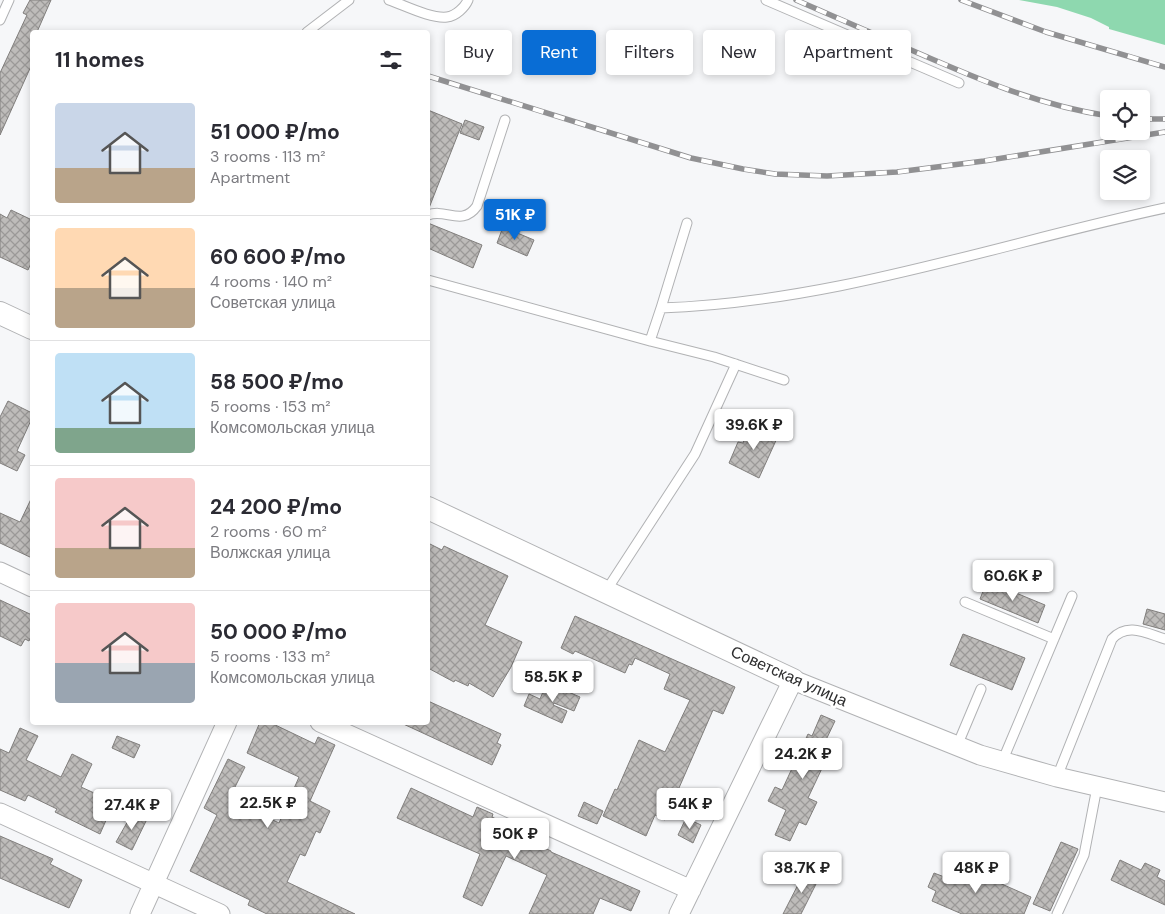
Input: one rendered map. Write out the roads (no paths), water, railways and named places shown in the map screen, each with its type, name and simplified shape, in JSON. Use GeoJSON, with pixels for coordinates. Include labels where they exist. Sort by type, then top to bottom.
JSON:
{"type":"FeatureCollection","features":[{"type":"Feature","properties":{"kind":"street"},"geometry":{"type":"LineString","coordinates":[[0,313],[30,327]]}},
{"type":"Feature","properties":{"kind":"street","name":"Советская улица"},"geometry":{"type":"LineString","coordinates":[[430,509],[793,680],[957,746],[1002,762],[1057,777],[1165,802]]}},
{"type":"Feature","properties":{"kind":"street"},"geometry":{"type":"LineString","coordinates":[[0,572],[30,586]]}},
{"type":"Feature","properties":{"kind":"street"},"geometry":{"type":"LineString","coordinates":[[680,914],[793,680]]}},
{"type":"Feature","properties":{"kind":"street"},"geometry":{"type":"LineString","coordinates":[[140,914],[226,725]]}},
{"type":"Feature","properties":{"kind":"street"},"geometry":{"type":"LineString","coordinates":[[327,725],[691,890]]}},
{"type":"Feature","properties":{"kind":"street"},"geometry":{"type":"LineString","coordinates":[[0,813],[220,914]]}},
{"type":"Feature","properties":{"kind":"lane"},"geometry":{"type":"LineString","coordinates":[[0,20],[9,0]]}},
{"type":"Feature","properties":{"kind":"lane"},"geometry":{"type":"LineString","coordinates":[[310,30],[349,0]]}},
{"type":"Feature","properties":{"kind":"lane"},"geometry":{"type":"LineString","coordinates":[[389,0],[437,16],[448,17],[459,12],[468,0]]}},
{"type":"Feature","properties":{"kind":"lane"},"geometry":{"type":"LineString","coordinates":[[766,0],[959,83]]}},
{"type":"Feature","properties":{"kind":"lane"},"geometry":{"type":"LineString","coordinates":[[430,215],[440,213],[466,216],[472,213],[505,120]]}},
{"type":"Feature","properties":{"kind":"lane"},"geometry":{"type":"LineString","coordinates":[[661,308],[766,299],[861,283],[1165,208]]}},
{"type":"Feature","properties":{"kind":"lane"},"geometry":{"type":"LineString","coordinates":[[650,341],[687,223]]}},
{"type":"Feature","properties":{"kind":"lane"},"geometry":{"type":"LineString","coordinates":[[430,281],[714,357],[784,380]]}},
{"type":"Feature","properties":{"kind":"lane"},"geometry":{"type":"LineString","coordinates":[[605,592],[696,454],[736,364]]}},
{"type":"Feature","properties":{"kind":"lane"},"geometry":{"type":"LineString","coordinates":[[1002,762],[1072,596]]}},
{"type":"Feature","properties":{"kind":"lane"},"geometry":{"type":"LineString","coordinates":[[965,602],[1054,639]]}},
{"type":"Feature","properties":{"kind":"lane"},"geometry":{"type":"LineString","coordinates":[[1057,777],[1112,639],[1120,632],[1130,629],[1165,639]]}},
{"type":"Feature","properties":{"kind":"lane"},"geometry":{"type":"LineString","coordinates":[[957,746],[981,689]]}},
{"type":"Feature","properties":{"kind":"lane"},"geometry":{"type":"LineString","coordinates":[[1057,914],[1084,855],[1097,786]]}},
{"type":"Feature","properties":{"kind":"railway"},"geometry":{"type":"LineString","coordinates":[[796,0],[1011,91],[1059,106],[1100,115]]}},
{"type":"Feature","properties":{"kind":"railway"},"geometry":{"type":"LineString","coordinates":[[961,0],[1046,32],[1165,67]]}},
{"type":"Feature","properties":{"kind":"railway"},"geometry":{"type":"LineString","coordinates":[[430,77],[691,158],[775,174],[827,176],[897,172],[984,161],[1165,132]]}},
{"type":"Feature","properties":{"kind":"railway"},"geometry":{"type":"LineString","coordinates":[[1150,119],[1165,119]]}}]}
